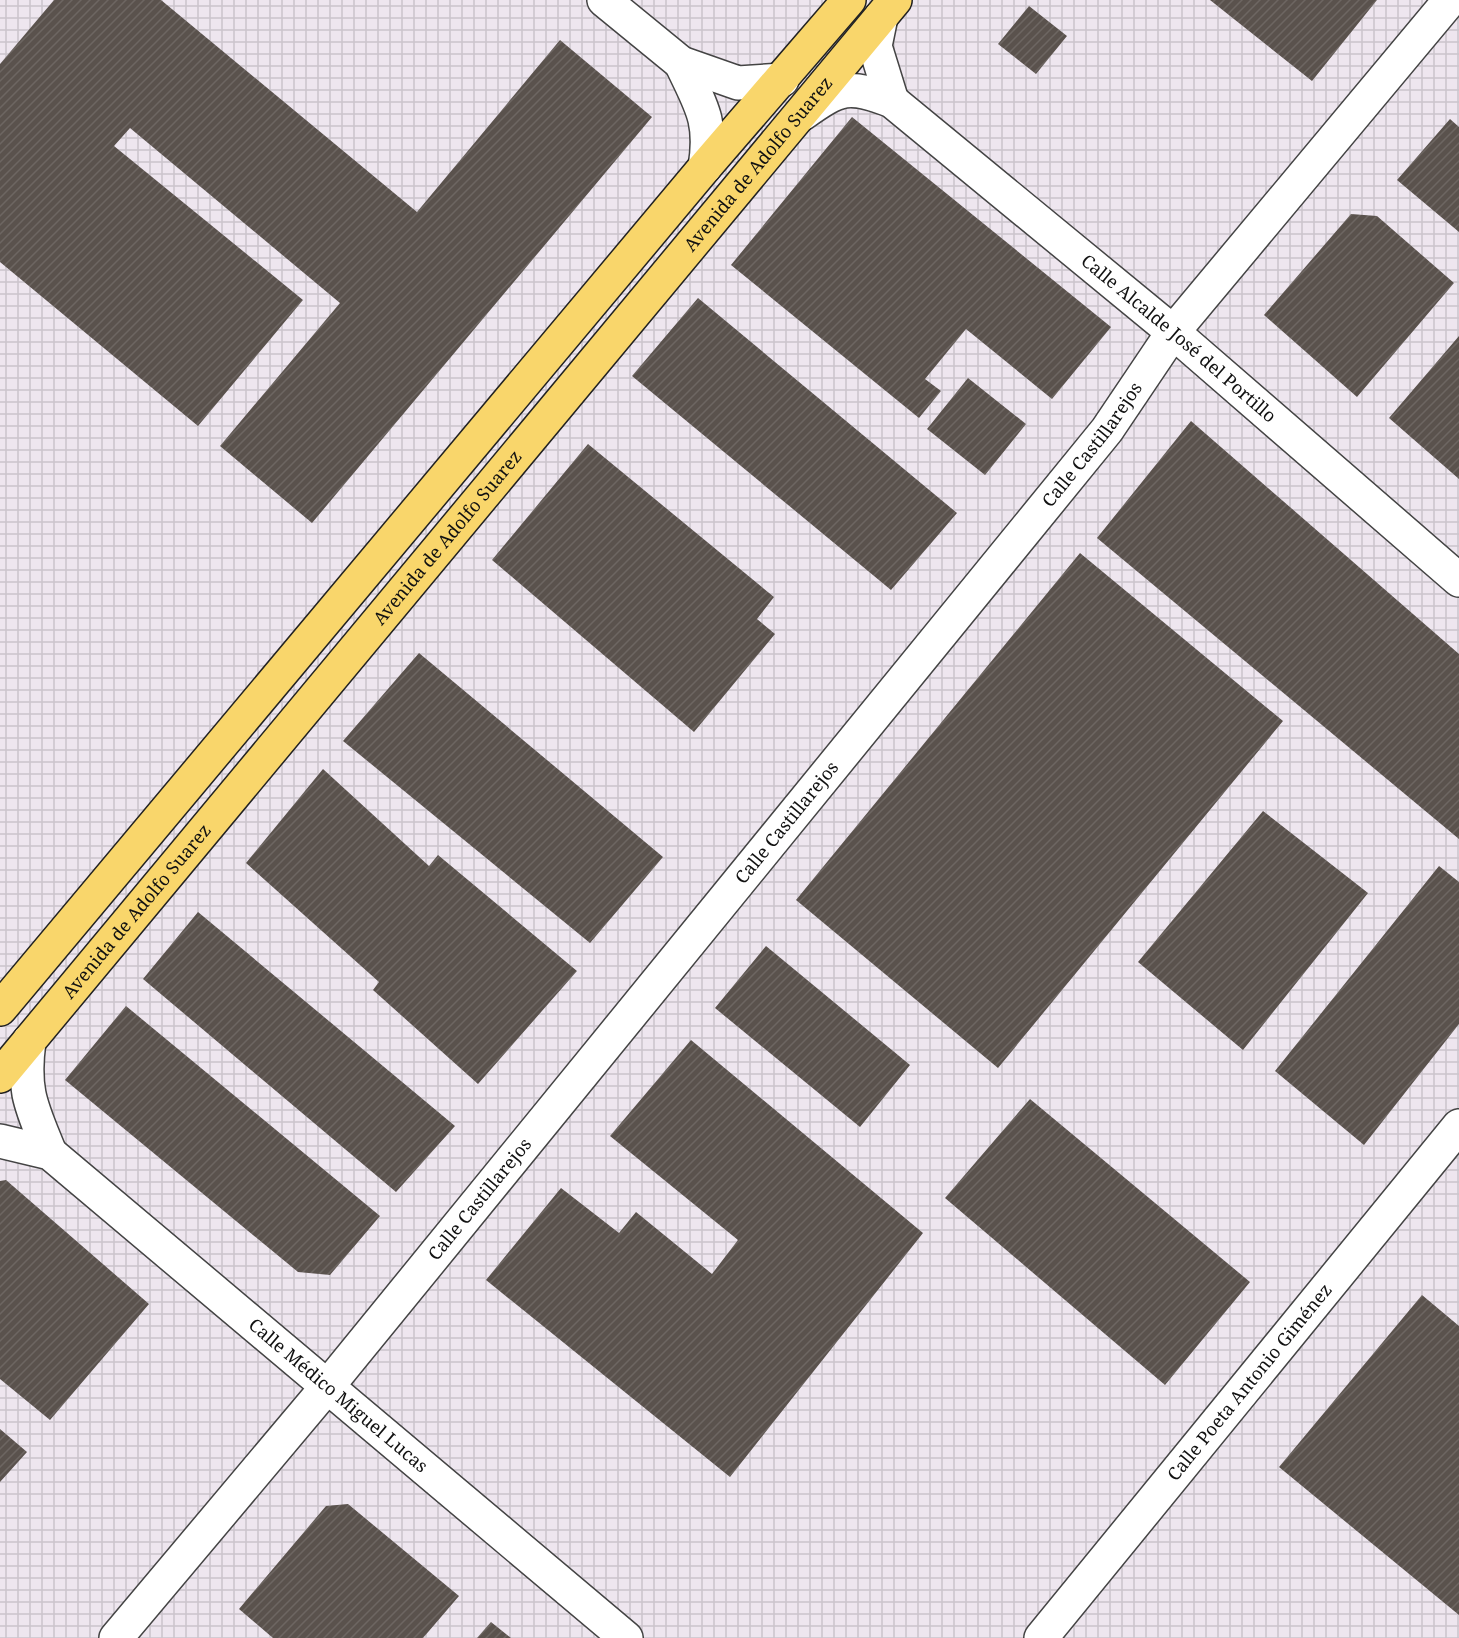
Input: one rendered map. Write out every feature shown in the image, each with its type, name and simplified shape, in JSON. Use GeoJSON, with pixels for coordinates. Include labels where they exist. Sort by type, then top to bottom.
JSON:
{"type":"FeatureCollection","features":[{"type":"Feature","properties":{"kind":"main road","name":"Avenida de Adolfo Suarez"},"geometry":{"type":"LineString","coordinates":[[2,1007],[705,167],[849,0]]}},
{"type":"Feature","properties":{"kind":"main road","name":"Avenida de Adolfo Suarez"},"geometry":{"type":"LineString","coordinates":[[0,1076],[888,9]]}},
{"type":"Feature","properties":{"kind":"street"},"geometry":{"type":"LineString","coordinates":[[604,0],[681,63],[738,83],[782,80]]}},
{"type":"Feature","properties":{"kind":"street","name":"Calle Castillarejos"},"geometry":{"type":"LineString","coordinates":[[116,1638],[327,1387],[1107,430],[1173,332],[1450,0]]}},
{"type":"Feature","properties":{"kind":"street"},"geometry":{"type":"LineString","coordinates":[[888,9],[875,46],[892,101]]}},
{"type":"Feature","properties":{"kind":"street"},"geometry":{"type":"LineString","coordinates":[[681,63],[708,121],[709,143],[705,167]]}},
{"type":"Feature","properties":{"kind":"street"},"geometry":{"type":"LineString","coordinates":[[795,120],[828,95],[845,89],[869,92],[892,101]]}},
{"type":"Feature","properties":{"kind":"street","name":"Calle Alcalde José del Portillo"},"geometry":{"type":"LineString","coordinates":[[892,101],[1173,332],[1459,580]]}},
{"type":"Feature","properties":{"kind":"street"},"geometry":{"type":"LineString","coordinates":[[29,1041],[25,1067],[28,1098],[50,1154]]}},
{"type":"Feature","properties":{"kind":"street","name":"Calle Poeta Antonio Giménez"},"geometry":{"type":"LineString","coordinates":[[1041,1638],[1459,1126]]}},
{"type":"Feature","properties":{"kind":"street"},"geometry":{"type":"LineString","coordinates":[[0,1141],[50,1154]]}},
{"type":"Feature","properties":{"kind":"street","name":"Calle Médico Miguel Lucas"},"geometry":{"type":"LineString","coordinates":[[50,1154],[626,1638]]}},
{"type":"Feature","properties":{"kind":"shaded area"},"geometry":{"type":"Polygon","coordinates":[[[0,0],[1459,0],[1459,1638],[0,1638],[0,0]]]}},
{"type":"Feature","properties":{"kind":"building"},"geometry":{"type":"Polygon","coordinates":[[[54,0],[161,0],[417,212],[560,40],[652,117],[312,523],[220,446],[340,303],[130,128],[114,146],[303,300],[198,426],[0,262],[0,64],[54,0]]]}},
{"type":"Feature","properties":{"kind":"building"},"geometry":{"type":"Polygon","coordinates":[[[1210,0],[1377,0],[1312,81],[1210,0]]]}},
{"type":"Feature","properties":{"kind":"building"},"geometry":{"type":"Polygon","coordinates":[[[1029,6],[1067,36],[1036,74],[998,44],[1029,6]]]}},
{"type":"Feature","properties":{"kind":"building"},"geometry":{"type":"Polygon","coordinates":[[[852,117],[1111,327],[1052,399],[966,329],[925,379],[941,391],[919,418],[731,265],[852,117]]]}},
{"type":"Feature","properties":{"kind":"building"},"geometry":{"type":"Polygon","coordinates":[[[1450,119],[1459,127],[1459,232],[1397,180],[1450,119]]]}},
{"type":"Feature","properties":{"kind":"building"},"geometry":{"type":"Polygon","coordinates":[[[1351,214],[1377,216],[1454,283],[1357,397],[1264,315],[1351,214]]]}},
{"type":"Feature","properties":{"kind":"building"},"geometry":{"type":"Polygon","coordinates":[[[698,298],[957,513],[891,590],[632,376],[698,298]]]}},
{"type":"Feature","properties":{"kind":"building"},"geometry":{"type":"Polygon","coordinates":[[[1459,336],[1459,479],[1389,418],[1459,336]]]}},
{"type":"Feature","properties":{"kind":"building"},"geometry":{"type":"Polygon","coordinates":[[[968,378],[1026,424],[985,475],[927,429],[968,378]]]}},
{"type":"Feature","properties":{"kind":"building"},"geometry":{"type":"Polygon","coordinates":[[[1191,421],[1459,654],[1459,839],[1097,538],[1191,421]]]}},
{"type":"Feature","properties":{"kind":"building"},"geometry":{"type":"Polygon","coordinates":[[[588,444],[774,597],[757,619],[775,634],[694,732],[492,560],[588,444]]]}},
{"type":"Feature","properties":{"kind":"building"},"geometry":{"type":"Polygon","coordinates":[[[1080,553],[1283,721],[998,1068],[796,900],[1080,553]]]}},
{"type":"Feature","properties":{"kind":"building"},"geometry":{"type":"Polygon","coordinates":[[[419,653],[663,857],[590,943],[343,741],[419,653]]]}},
{"type":"Feature","properties":{"kind":"building"},"geometry":{"type":"Polygon","coordinates":[[[323,769],[429,866],[438,855],[577,971],[478,1084],[373,990],[379,982],[246,863],[323,769]]]}},
{"type":"Feature","properties":{"kind":"building"},"geometry":{"type":"Polygon","coordinates":[[[1263,811],[1368,893],[1243,1050],[1138,962],[1263,811]]]}},
{"type":"Feature","properties":{"kind":"building"},"geometry":{"type":"Polygon","coordinates":[[[1439,866],[1459,882],[1459,1024],[1364,1145],[1275,1071],[1439,866]]]}},
{"type":"Feature","properties":{"kind":"building"},"geometry":{"type":"Polygon","coordinates":[[[198,912],[455,1126],[396,1192],[143,979],[198,912]]]}},
{"type":"Feature","properties":{"kind":"building"},"geometry":{"type":"Polygon","coordinates":[[[766,946],[910,1065],[860,1127],[715,1008],[766,946]]]}},
{"type":"Feature","properties":{"kind":"building"},"geometry":{"type":"Polygon","coordinates":[[[126,1006],[380,1216],[330,1275],[298,1272],[65,1080],[126,1006]]]}},
{"type":"Feature","properties":{"kind":"building"},"geometry":{"type":"Polygon","coordinates":[[[691,1040],[923,1233],[730,1477],[486,1280],[561,1188],[619,1233],[636,1212],[712,1274],[738,1240],[610,1136],[691,1040]]]}},
{"type":"Feature","properties":{"kind":"building"},"geometry":{"type":"Polygon","coordinates":[[[1030,1099],[1250,1282],[1165,1385],[945,1198],[1030,1099]]]}},
{"type":"Feature","properties":{"kind":"building"},"geometry":{"type":"Polygon","coordinates":[[[6,1180],[149,1304],[50,1420],[0,1379],[0,1181],[6,1180]]]}},
{"type":"Feature","properties":{"kind":"building"},"geometry":{"type":"Polygon","coordinates":[[[1422,1295],[1459,1326],[1459,1615],[1279,1467],[1422,1295]]]}},
{"type":"Feature","properties":{"kind":"building"},"geometry":{"type":"Polygon","coordinates":[[[0,1429],[27,1452],[0,1482],[0,1429]]]}},
{"type":"Feature","properties":{"kind":"building"},"geometry":{"type":"Polygon","coordinates":[[[348,1504],[459,1596],[423,1638],[273,1638],[239,1609],[326,1506],[348,1504]]]}},
{"type":"Feature","properties":{"kind":"building"},"geometry":{"type":"Polygon","coordinates":[[[491,1622],[511,1638],[477,1638],[491,1622]]]}}]}
